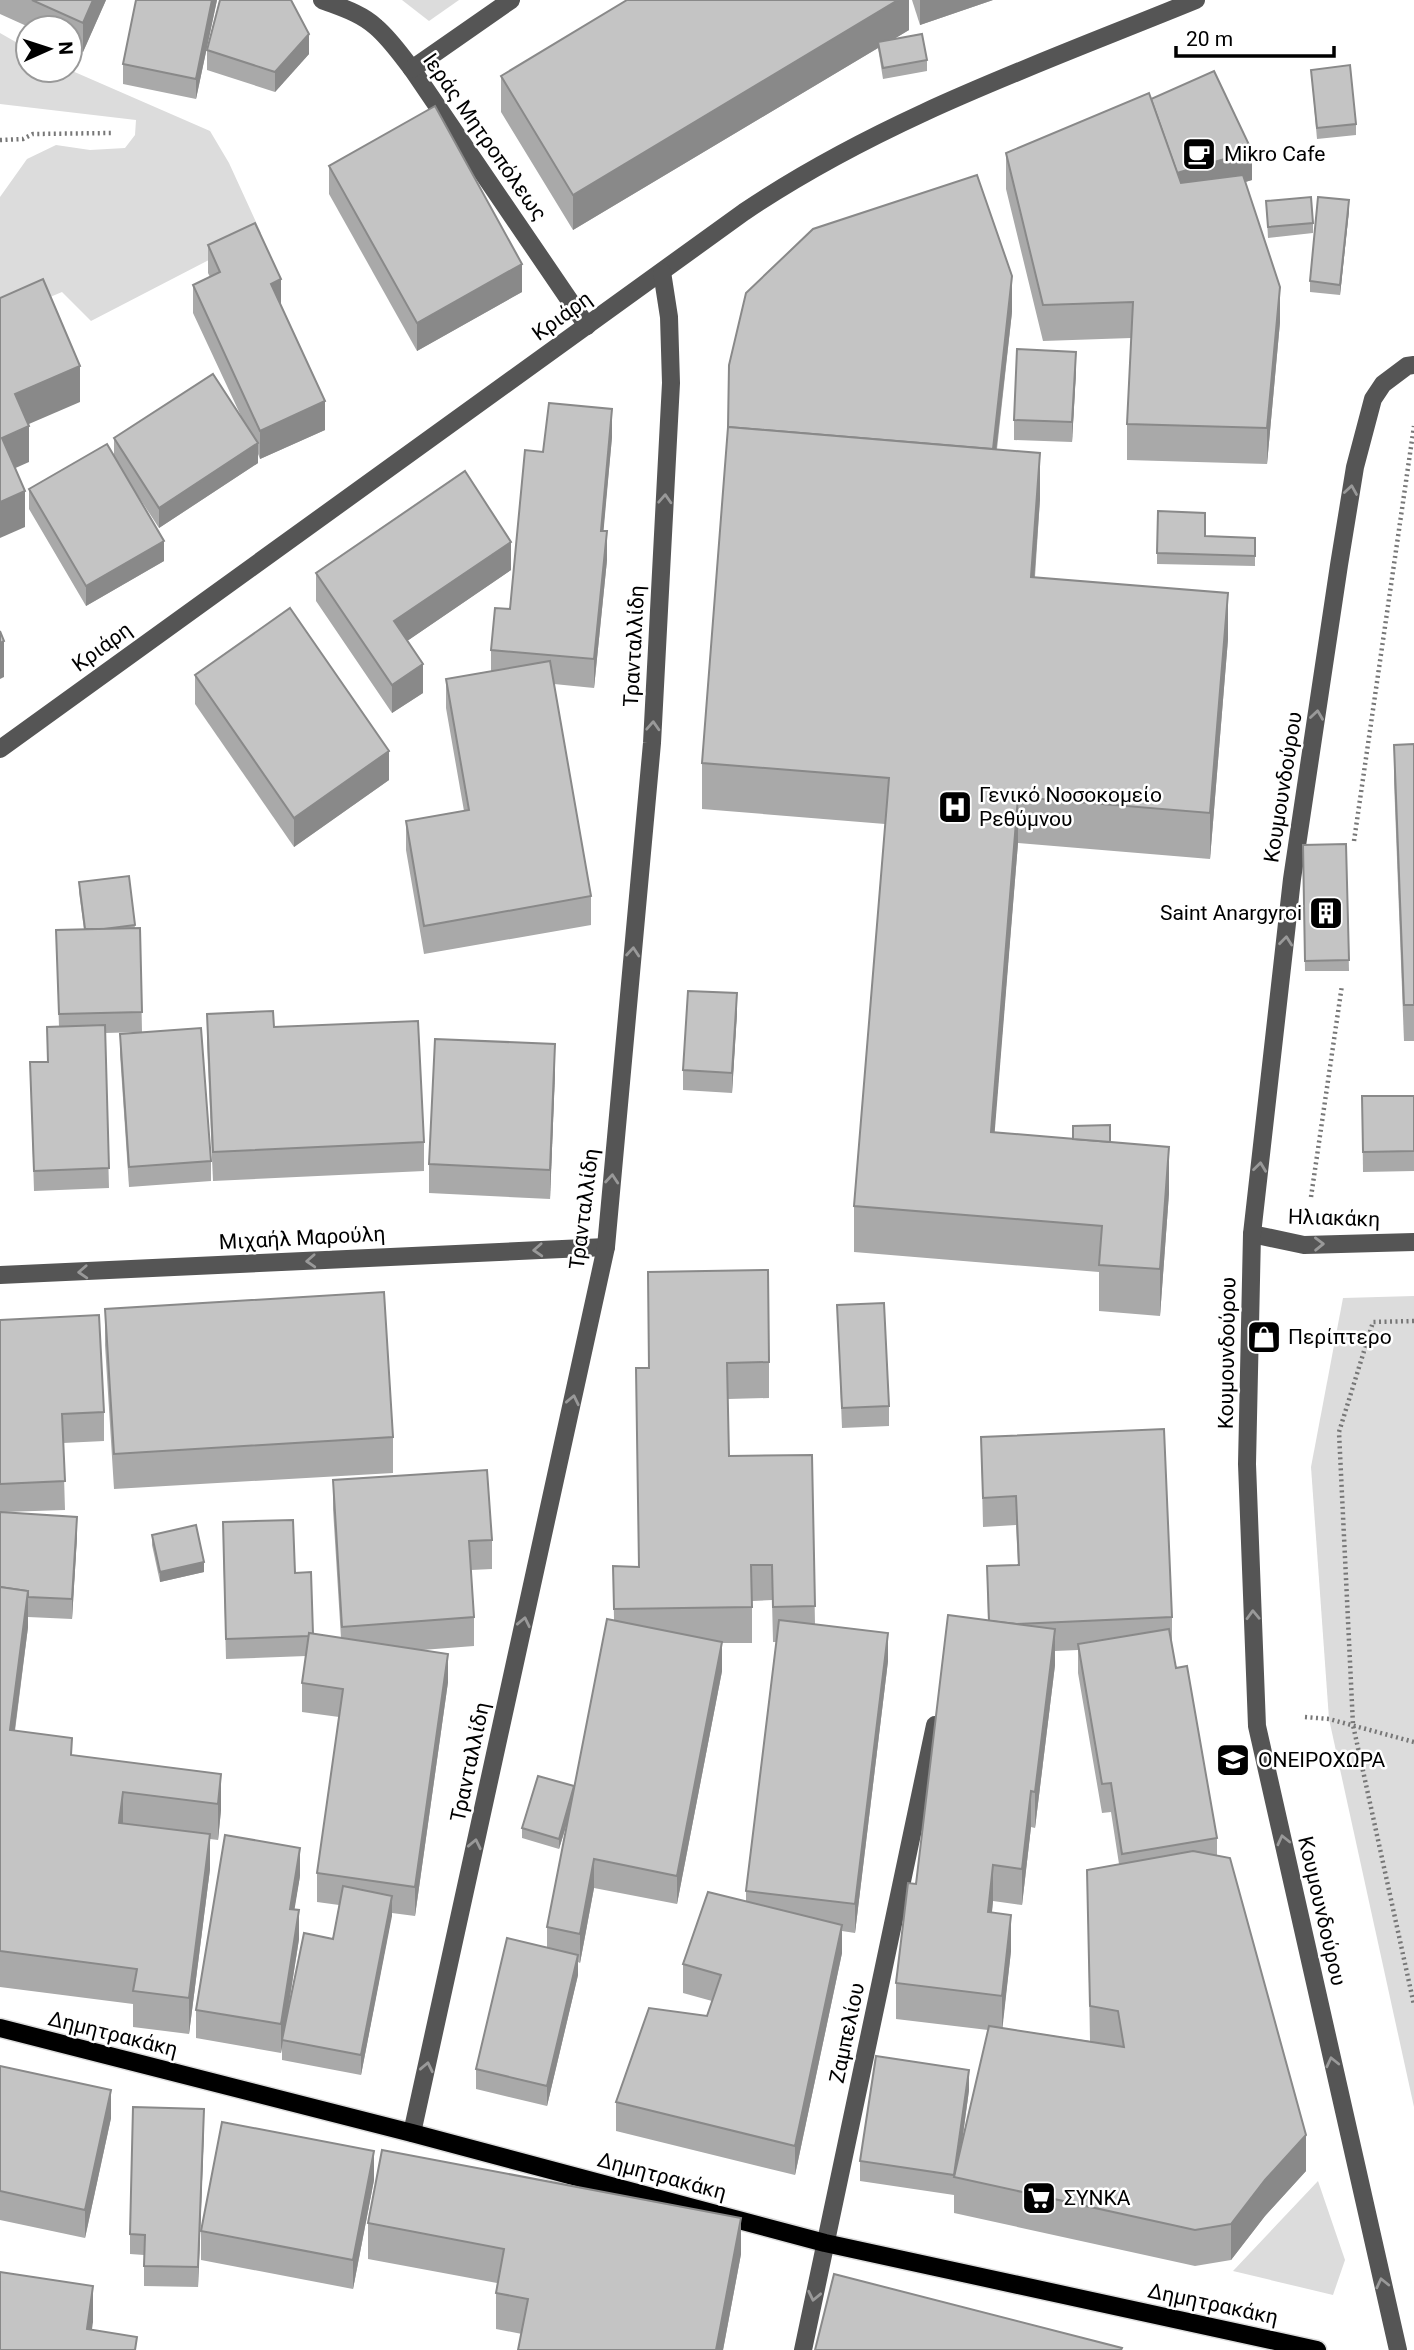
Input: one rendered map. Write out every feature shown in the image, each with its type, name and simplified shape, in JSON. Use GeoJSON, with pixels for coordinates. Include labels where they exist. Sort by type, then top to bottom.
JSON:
{"type":"FeatureCollection","features":[{"type":"Feature","properties":{"kind":"main road","name":"Δημητρακάκη"},"geometry":{"type":"LineString","coordinates":[[0,2028],[412,2133],[825,2243],[1317,2350]]}},
{"type":"Feature","properties":{"kind":"street","name":"Ιεράς Μητροπόλεως"},"geometry":{"type":"LineString","coordinates":[[322,0],[359,15],[376,26],[412,69],[587,326]]}},
{"type":"Feature","properties":{"kind":"street"},"geometry":{"type":"LineString","coordinates":[[412,69],[511,0]]}},
{"type":"Feature","properties":{"kind":"street","name":"Κριάρη"},"geometry":{"type":"LineString","coordinates":[[0,749],[744,212],[824,161],[918,115],[1196,0]]}},
{"type":"Feature","properties":{"kind":"street","name":"Τρανταλλίδη"},"geometry":{"type":"LineString","coordinates":[[412,2133],[606,1247],[652,743],[670,383],[669,317],[662,272]]}},
{"type":"Feature","properties":{"kind":"street","name":"Κουμουνδούρου"},"geometry":{"type":"LineString","coordinates":[[1398,2350],[1257,1726],[1247,1464],[1252,1234],[1292,879],[1355,467],[1373,399],[1382,384],[1410,366]]}},
{"type":"Feature","properties":{"kind":"street","name":"Ηλιακάκη"},"geometry":{"type":"LineString","coordinates":[[1252,1234],[1304,1245],[1414,1242]]}},
{"type":"Feature","properties":{"kind":"street","name":"Μιχαήλ Μαρούλη"},"geometry":{"type":"LineString","coordinates":[[0,1275],[606,1247]]}},
{"type":"Feature","properties":{"kind":"street","name":"Ζαμπελίου"},"geometry":{"type":"LineString","coordinates":[[803,2350],[935,1725]]}},
{"type":"Feature","properties":{"kind":"path"},"geometry":{"type":"LineString","coordinates":[[0,140],[23,139],[33,134],[113,133]]}},
{"type":"Feature","properties":{"kind":"path"},"geometry":{"type":"LineString","coordinates":[[1354,841],[1414,426]]}},
{"type":"Feature","properties":{"kind":"path"},"geometry":{"type":"LineString","coordinates":[[1311,1197],[1342,985]]}},
{"type":"Feature","properties":{"kind":"path"},"geometry":{"type":"LineString","coordinates":[[1414,1321],[1373,1322],[1339,1432],[1353,1726],[1414,2005]]}},
{"type":"Feature","properties":{"kind":"path"},"geometry":{"type":"LineString","coordinates":[[1305,1717],[1329,1719],[1414,1742]]}},
{"type":"Feature","properties":{"kind":"shaded area"},"geometry":{"type":"Polygon","coordinates":[[[402,0],[459,0],[429,21],[402,0]]]}},
{"type":"Feature","properties":{"kind":"shaded area"},"geometry":{"type":"Polygon","coordinates":[[[0,33],[14,41],[14,84],[84,84],[84,76],[210,131],[229,163],[261,233],[91,321],[62,292],[0,318],[0,197],[27,159],[56,145],[90,150],[125,148],[135,135],[136,120],[0,104],[0,33]]]}},
{"type":"Feature","properties":{"kind":"shaded area"},"geometry":{"type":"Polygon","coordinates":[[[1414,1296],[1414,2107],[1329,1719],[1311,1467],[1343,1298],[1414,1296]]]}},
{"type":"Feature","properties":{"kind":"shaded area"},"geometry":{"type":"Polygon","coordinates":[[[1318,2181],[1345,2260],[1333,2295],[1233,2271],[1318,2181]]]}},
{"type":"Feature","properties":{"kind":"building"},"geometry":{"type":"Polygon","coordinates":[[[32,0],[93,0],[84,21],[84,14],[63,14],[32,0]]]}},
{"type":"Feature","properties":{"kind":"building"},"geometry":{"type":"Polygon","coordinates":[[[136,0],[212,0],[196,79],[123,64],[136,0]]]}},
{"type":"Feature","properties":{"kind":"building"},"geometry":{"type":"Polygon","coordinates":[[[220,0],[291,0],[309,34],[275,72],[207,50],[220,0]]]}},
{"type":"Feature","properties":{"kind":"building"},"geometry":{"type":"Polygon","coordinates":[[[627,0],[898,0],[573,195],[501,76],[627,0]]]}},
{"type":"Feature","properties":{"kind":"building"},"geometry":{"type":"Polygon","coordinates":[[[922,34],[927,60],[883,68],[878,42],[922,34]]]}},
{"type":"Feature","properties":{"kind":"building"},"geometry":{"type":"Polygon","coordinates":[[[1350,65],[1356,124],[1317,128],[1311,70],[1350,65]]]}},
{"type":"Feature","properties":{"kind":"building"},"geometry":{"type":"Polygon","coordinates":[[[1214,71],[1252,151],[1177,173],[1151,99],[1214,71]]]}},
{"type":"Feature","properties":{"kind":"building"},"geometry":{"type":"Polygon","coordinates":[[[1149,93],[1181,183],[1243,175],[1280,287],[1267,428],[1127,424],[1133,302],[1043,305],[1006,153],[1149,93]]]}},
{"type":"Feature","properties":{"kind":"building"},"geometry":{"type":"Polygon","coordinates":[[[435,106],[522,264],[417,323],[329,166],[435,106]]]}},
{"type":"Feature","properties":{"kind":"building"},"geometry":{"type":"Polygon","coordinates":[[[977,175],[1012,276],[993,449],[728,427],[729,365],[746,293],[813,229],[977,175]]]}},
{"type":"Feature","properties":{"kind":"building"},"geometry":{"type":"Polygon","coordinates":[[[1311,197],[1313,223],[1268,227],[1266,201],[1311,197]]]}},
{"type":"Feature","properties":{"kind":"building"},"geometry":{"type":"Polygon","coordinates":[[[1318,197],[1349,200],[1340,285],[1310,281],[1318,197]]]}},
{"type":"Feature","properties":{"kind":"building"},"geometry":{"type":"Polygon","coordinates":[[[255,223],[281,279],[271,284],[325,401],[260,431],[193,285],[220,272],[208,245],[255,223]]]}},
{"type":"Feature","properties":{"kind":"building"},"geometry":{"type":"Polygon","coordinates":[[[43,279],[80,366],[15,394],[29,426],[2,438],[25,491],[0,502],[0,298],[43,279]]]}},
{"type":"Feature","properties":{"kind":"building"},"geometry":{"type":"Polygon","coordinates":[[[1017,349],[1076,352],[1072,422],[1014,420],[1017,349]]]}},
{"type":"Feature","properties":{"kind":"building"},"geometry":{"type":"Polygon","coordinates":[[[213,374],[258,443],[159,508],[114,438],[213,374]]]}},
{"type":"Feature","properties":{"kind":"building"},"geometry":{"type":"Polygon","coordinates":[[[549,403],[612,409],[601,531],[607,531],[594,659],[491,650],[495,608],[510,609],[525,450],[543,452],[549,403]]]}},
{"type":"Feature","properties":{"kind":"building"},"geometry":{"type":"Polygon","coordinates":[[[728,427],[1040,453],[1031,577],[1228,593],[1210,813],[1018,797],[991,1132],[1169,1147],[1160,1269],[1099,1265],[1102,1226],[854,1206],[889,778],[702,763],[728,427]]]}},
{"type":"Feature","properties":{"kind":"building"},"geometry":{"type":"Polygon","coordinates":[[[107,444],[164,541],[86,586],[29,489],[107,444]]]}},
{"type":"Feature","properties":{"kind":"building"},"geometry":{"type":"Polygon","coordinates":[[[465,471],[511,542],[394,621],[423,664],[392,685],[316,573],[465,471]]]}},
{"type":"Feature","properties":{"kind":"building"},"geometry":{"type":"Polygon","coordinates":[[[1158,511],[1205,513],[1205,536],[1255,538],[1255,556],[1157,553],[1158,511]]]}},
{"type":"Feature","properties":{"kind":"building"},"geometry":{"type":"Polygon","coordinates":[[[290,608],[389,751],[294,818],[195,675],[290,608]]]}},
{"type":"Feature","properties":{"kind":"building"},"geometry":{"type":"Polygon","coordinates":[[[550,661],[591,896],[424,926],[406,821],[469,810],[446,679],[550,661]]]}},
{"type":"Feature","properties":{"kind":"building"},"geometry":{"type":"Polygon","coordinates":[[[1414,744],[1414,1005],[1404,1005],[1394,745],[1414,744]]]}},
{"type":"Feature","properties":{"kind":"building","name":"Saint Anargyroi"},"geometry":{"type":"Polygon","coordinates":[[[1346,844],[1349,960],[1305,961],[1303,845],[1346,844]]]}},
{"type":"Feature","properties":{"kind":"building"},"geometry":{"type":"Polygon","coordinates":[[[129,876],[135,925],[85,929],[79,882],[129,876]]]}},
{"type":"Feature","properties":{"kind":"building"},"geometry":{"type":"Polygon","coordinates":[[[140,928],[142,1012],[59,1014],[56,930],[140,928]]]}},
{"type":"Feature","properties":{"kind":"building"},"geometry":{"type":"Polygon","coordinates":[[[688,991],[737,993],[732,1073],[683,1070],[688,991]]]}},
{"type":"Feature","properties":{"kind":"building"},"geometry":{"type":"Polygon","coordinates":[[[273,1011],[274,1027],[418,1021],[424,1142],[213,1152],[207,1014],[273,1011]]]}},
{"type":"Feature","properties":{"kind":"building"},"geometry":{"type":"Polygon","coordinates":[[[105,1025],[109,1168],[34,1171],[30,1062],[48,1062],[47,1027],[105,1025]]]}},
{"type":"Feature","properties":{"kind":"building"},"geometry":{"type":"Polygon","coordinates":[[[201,1028],[211,1161],[129,1167],[120,1034],[201,1028]]]}},
{"type":"Feature","properties":{"kind":"building"},"geometry":{"type":"Polygon","coordinates":[[[435,1039],[555,1044],[550,1170],[429,1164],[435,1039]]]}},
{"type":"Feature","properties":{"kind":"building"},"geometry":{"type":"Polygon","coordinates":[[[1362,1096],[1414,1096],[1414,1151],[1363,1152],[1362,1096]]]}},
{"type":"Feature","properties":{"kind":"building"},"geometry":{"type":"Polygon","coordinates":[[[1110,1125],[1110,1142],[1073,1139],[1073,1126],[1110,1125]]]}},
{"type":"Feature","properties":{"kind":"building"},"geometry":{"type":"Polygon","coordinates":[[[768,1270],[769,1362],[727,1363],[729,1456],[812,1455],[815,1606],[773,1607],[772,1565],[751,1565],[752,1607],[614,1609],[613,1566],[639,1567],[636,1368],[649,1368],[648,1272],[768,1270]]]}},
{"type":"Feature","properties":{"kind":"building"},"geometry":{"type":"Polygon","coordinates":[[[384,1292],[393,1437],[114,1454],[105,1309],[384,1292]]]}},
{"type":"Feature","properties":{"kind":"building"},"geometry":{"type":"Polygon","coordinates":[[[884,1303],[889,1406],[842,1408],[837,1305],[884,1303]]]}},
{"type":"Feature","properties":{"kind":"building"},"geometry":{"type":"Polygon","coordinates":[[[99,1315],[104,1412],[62,1414],[65,1481],[0,1484],[0,1320],[99,1315]]]}},
{"type":"Feature","properties":{"kind":"building"},"geometry":{"type":"Polygon","coordinates":[[[1164,1429],[1172,1617],[1017,1624],[989,1621],[987,1566],[1019,1565],[1016,1496],[983,1498],[981,1437],[1164,1429]]]}},
{"type":"Feature","properties":{"kind":"building"},"geometry":{"type":"Polygon","coordinates":[[[487,1470],[492,1540],[469,1541],[474,1617],[342,1627],[333,1480],[487,1470]]]}},
{"type":"Feature","properties":{"kind":"building"},"geometry":{"type":"Polygon","coordinates":[[[0,1512],[77,1517],[72,1599],[28,1597],[28,1591],[0,1587],[0,1512]]]}},
{"type":"Feature","properties":{"kind":"building"},"geometry":{"type":"Polygon","coordinates":[[[293,1520],[295,1573],[311,1572],[313,1634],[226,1639],[223,1522],[293,1520]]]}},
{"type":"Feature","properties":{"kind":"building"},"geometry":{"type":"Polygon","coordinates":[[[196,1525],[204,1562],[160,1572],[152,1535],[196,1525]]]}},
{"type":"Feature","properties":{"kind":"building"},"geometry":{"type":"Polygon","coordinates":[[[0,1587],[28,1591],[10,1730],[72,1738],[71,1755],[221,1774],[218,1804],[123,1792],[119,1823],[210,1834],[189,1998],[133,1991],[137,1969],[0,1951],[0,1587]]]}},
{"type":"Feature","properties":{"kind":"building"},"geometry":{"type":"Polygon","coordinates":[[[948,1615],[1055,1629],[1035,1792],[1031,1791],[1022,1869],[993,1865],[988,1912],[1011,1915],[1002,1996],[896,1983],[908,1883],[916,1884],[948,1615]]]}},
{"type":"Feature","properties":{"kind":"building"},"geometry":{"type":"Polygon","coordinates":[[[607,1619],[722,1642],[677,1876],[594,1859],[580,1934],[547,1927],[607,1619]]]}},
{"type":"Feature","properties":{"kind":"building"},"geometry":{"type":"Polygon","coordinates":[[[779,1620],[888,1633],[855,1904],[746,1891],[779,1620]]]}},
{"type":"Feature","properties":{"kind":"building"},"geometry":{"type":"Polygon","coordinates":[[[1169,1629],[1176,1668],[1187,1666],[1217,1838],[1122,1854],[1111,1783],[1102,1784],[1078,1644],[1169,1629]]]}},
{"type":"Feature","properties":{"kind":"building"},"geometry":{"type":"Polygon","coordinates":[[[309,1633],[448,1654],[415,1887],[317,1873],[343,1689],[302,1683],[309,1633]]]}},
{"type":"Feature","properties":{"kind":"building"},"geometry":{"type":"Polygon","coordinates":[[[538,1776],[574,1786],[559,1839],[522,1828],[538,1776]]]}},
{"type":"Feature","properties":{"kind":"building"},"geometry":{"type":"Polygon","coordinates":[[[225,1835],[300,1848],[290,1909],[299,1910],[281,2024],[196,2010],[225,1835]]]}},
{"type":"Feature","properties":{"kind":"building"},"geometry":{"type":"Polygon","coordinates":[[[1193,1851],[1230,1858],[1306,2135],[1265,2180],[1231,2224],[1195,2230],[954,2177],[989,2026],[1124,2047],[1118,2011],[1090,2006],[1087,1870],[1193,1851]]]}},
{"type":"Feature","properties":{"kind":"building"},"geometry":{"type":"Polygon","coordinates":[[[343,1886],[392,1896],[361,2055],[282,2040],[304,1933],[333,1939],[343,1886]]]}},
{"type":"Feature","properties":{"kind":"building"},"geometry":{"type":"Polygon","coordinates":[[[708,1892],[842,1925],[795,2146],[616,2102],[649,2008],[707,2016],[721,1975],[683,1964],[708,1892]]]}},
{"type":"Feature","properties":{"kind":"building"},"geometry":{"type":"Polygon","coordinates":[[[507,1938],[578,1955],[547,2086],[476,2069],[507,1938]]]}},
{"type":"Feature","properties":{"kind":"building"},"geometry":{"type":"Polygon","coordinates":[[[876,2056],[969,2070],[954,2175],[860,2161],[876,2056]]]}},
{"type":"Feature","properties":{"kind":"building"},"geometry":{"type":"Polygon","coordinates":[[[0,2066],[111,2090],[85,2210],[0,2191],[0,2066]]]}},
{"type":"Feature","properties":{"kind":"building"},"geometry":{"type":"Polygon","coordinates":[[[133,2107],[204,2109],[198,2267],[144,2266],[145,2235],[130,2234],[133,2107]]]}},
{"type":"Feature","properties":{"kind":"building"},"geometry":{"type":"Polygon","coordinates":[[[222,2122],[374,2151],[353,2260],[201,2231],[222,2122]]]}},
{"type":"Feature","properties":{"kind":"building"},"geometry":{"type":"Polygon","coordinates":[[[382,2150],[741,2218],[716,2350],[518,2350],[528,2299],[496,2293],[504,2249],[368,2223],[382,2150]]]}},
{"type":"Feature","properties":{"kind":"building"},"geometry":{"type":"Polygon","coordinates":[[[0,2272],[93,2286],[87,2329],[137,2337],[135,2350],[0,2350],[0,2272]]]}},
{"type":"Feature","properties":{"kind":"building"},"geometry":{"type":"Polygon","coordinates":[[[834,2274],[1122,2348],[815,2350],[834,2274]]]}},
{"type":"Feature","properties":{"kind":"place","name":"Mikro Cafe"},"geometry":{"type":"Point","coordinates":[1199,154]}},
{"type":"Feature","properties":{"kind":"place","name":"Γενικό Νοσοκομείο Ρεθύμνου"},"geometry":{"type":"Point","coordinates":[955,807]}},
{"type":"Feature","properties":{"kind":"place","name":"Saint Anargyroi"},"geometry":{"type":"Point","coordinates":[1326,913]}},
{"type":"Feature","properties":{"kind":"place","name":"Περίπτερο"},"geometry":{"type":"Point","coordinates":[1264,1337]}},
{"type":"Feature","properties":{"kind":"place","name":"ΟΝΕΙΡΟΧΩΡΑ"},"geometry":{"type":"Point","coordinates":[1233,1760]}},
{"type":"Feature","properties":{"kind":"place","name":"ΣΥΝΚΑ"},"geometry":{"type":"Point","coordinates":[1039,2198]}}]}
